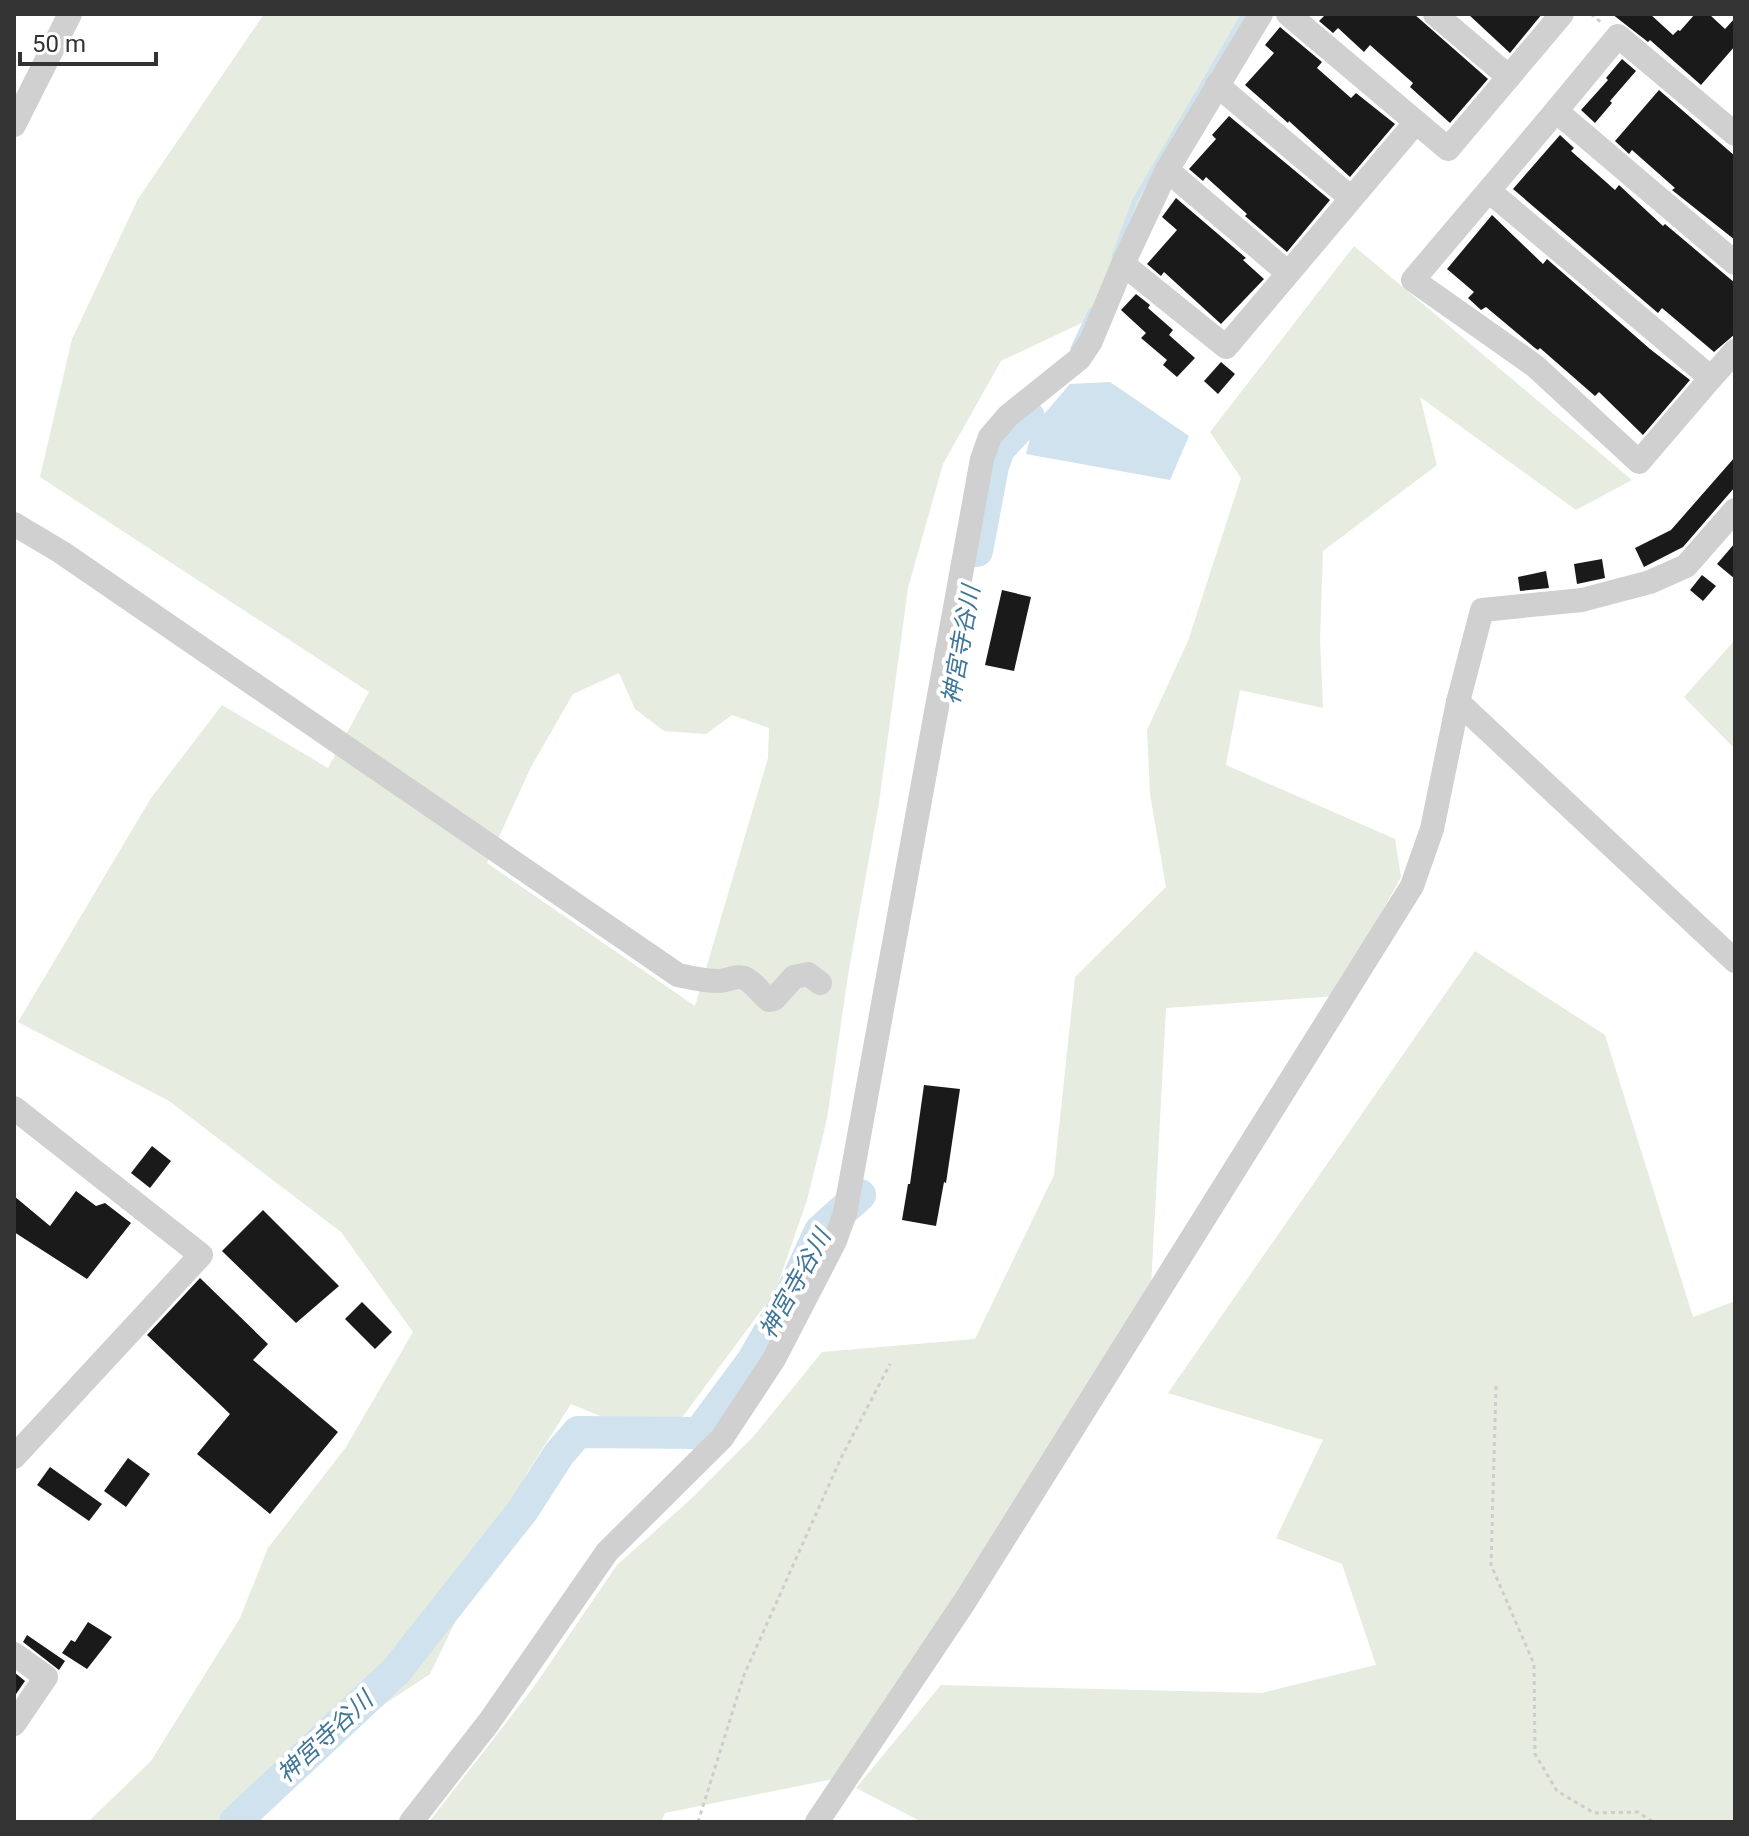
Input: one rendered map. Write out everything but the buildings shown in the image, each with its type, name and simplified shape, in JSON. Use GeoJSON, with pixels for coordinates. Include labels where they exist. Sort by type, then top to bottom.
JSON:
{"type":"FeatureCollection","features":[{"type":"Feature","properties":{"kind":"street"},"geometry":{"type":"LineString","coordinates":[[14,125],[22,91],[70,14]]}},
{"type":"Feature","properties":{"kind":"street"},"geometry":{"type":"LineString","coordinates":[[411,1822],[489,1722],[607,1552],[722,1438],[774,1359],[835,1241],[845,1209],[982,459],[990,437],[1008,416],[1079,359],[1091,341],[1167,170],[1261,14]]}},
{"type":"Feature","properties":{"kind":"street"},"geometry":{"type":"LineString","coordinates":[[1288,14],[1448,149],[1562,14]]}},
{"type":"Feature","properties":{"kind":"street"},"geometry":{"type":"LineString","coordinates":[[1435,14],[1509,77]]}},
{"type":"Feature","properties":{"kind":"street"},"geometry":{"type":"LineString","coordinates":[[1735,134],[1618,36],[1413,280],[1535,366],[1639,462],[1735,351]]}},
{"type":"Feature","properties":{"kind":"street"},"geometry":{"type":"LineString","coordinates":[[1217,85],[1351,198]]}},
{"type":"Feature","properties":{"kind":"street"},"geometry":{"type":"LineString","coordinates":[[1556,111],[1735,263]]}},
{"type":"Feature","properties":{"kind":"street"},"geometry":{"type":"LineString","coordinates":[[1123,264],[1226,347],[1416,122]]}},
{"type":"Feature","properties":{"kind":"street"},"geometry":{"type":"LineString","coordinates":[[1167,170],[1288,273]]}},
{"type":"Feature","properties":{"kind":"street"},"geometry":{"type":"LineString","coordinates":[[1489,191],[1711,378]]}},
{"type":"Feature","properties":{"kind":"street"},"geometry":{"type":"LineString","coordinates":[[817,1822],[965,1601],[1412,886],[1432,829],[1458,702],[1482,610],[1582,600],[1650,582],[1686,566],[1735,510]]}},
{"type":"Feature","properties":{"kind":"street"},"geometry":{"type":"LineString","coordinates":[[14,524],[61,552],[678,975],[711,981],[741,976],[769,1000],[774,999],[799,974],[808,974],[820,983]]}},
{"type":"Feature","properties":{"kind":"street"},"geometry":{"type":"LineString","coordinates":[[1458,702],[1735,961]]}},
{"type":"Feature","properties":{"kind":"street"},"geometry":{"type":"LineString","coordinates":[[14,1108],[201,1255],[14,1457]]}},
{"type":"Feature","properties":{"kind":"street"},"geometry":{"type":"LineString","coordinates":[[14,1654],[46,1677],[14,1724]]}},
{"type":"Feature","properties":{"kind":"path"},"geometry":{"type":"LineString","coordinates":[[698,1822],[744,1675],[841,1458],[890,1364]]}},
{"type":"Feature","properties":{"kind":"path"},"geometry":{"type":"LineString","coordinates":[[1496,1386],[1491,1565],[1534,1664],[1535,1754],[1557,1791],[1594,1813],[1638,1812],[1653,1822]]}},
{"type":"Feature","properties":{"kind":"shaded area"},"geometry":{"type":"Polygon","coordinates":[[[264,14],[1250,14],[1090,319],[1001,361],[943,464],[908,588],[879,803],[849,969],[827,1119],[807,1200],[775,1292],[664,1442],[571,1404],[527,1473],[430,1674],[342,1732],[258,1822],[88,1822],[151,1761],[240,1618],[268,1548],[346,1447],[413,1332],[341,1232],[169,1101],[18,1022],[151,798],[222,705],[328,768],[369,692],[40,477],[72,339],[138,199],[264,14]],[[619,673],[573,694],[531,767],[487,863],[695,1006],[768,758],[769,728],[732,715],[706,734],[664,731],[635,709],[619,673]]]}},
{"type":"Feature","properties":{"kind":"shaded area"},"geometry":{"type":"Polygon","coordinates":[[[1354,246],[1632,480],[1576,510],[1420,397],[1437,465],[1323,551],[1320,639],[1323,708],[1240,690],[1226,765],[1395,839],[1401,877],[1336,996],[1166,1008],[1151,1286],[1045,1484],[910,1662],[838,1778],[665,1813],[661,1822],[429,1822],[533,1688],[617,1565],[691,1499],[753,1437],[822,1352],[975,1339],[1054,1175],[1075,977],[1166,887],[1150,794],[1147,730],[1188,641],[1241,478],[1210,432],[1354,246]]]}},
{"type":"Feature","properties":{"kind":"shaded area"},"geometry":{"type":"Polygon","coordinates":[[[1735,640],[1735,749],[1684,697],[1735,640]]]}},
{"type":"Feature","properties":{"kind":"shaded area"},"geometry":{"type":"Polygon","coordinates":[[[1475,951],[1605,1035],[1693,1317],[1735,1301],[1735,1822],[922,1822],[856,1788],[941,1685],[1261,1693],[1376,1665],[1342,1564],[1276,1538],[1323,1440],[1168,1393],[1475,951]]]}},
{"type":"Feature","properties":{"kind":"water"},"geometry":{"type":"Polygon","coordinates":[[[1110,382],[1189,436],[1170,480],[1026,454],[1033,427],[1070,384],[1110,382]]]}},
{"type":"Feature","properties":{"kind":"waterway","name":"神宮寺谷川"},"geometry":{"type":"LineString","coordinates":[[1114,256],[1135,200],[1244,14]]}},
{"type":"Feature","properties":{"kind":"waterway","name":"神宮寺谷川"},"geometry":{"type":"LineString","coordinates":[[1073,348],[1091,310]]}},
{"type":"Feature","properties":{"kind":"waterway","name":"神宮寺谷川"},"geometry":{"type":"LineString","coordinates":[[977,551],[999,449],[1029,417]]}},
{"type":"Feature","properties":{"kind":"waterway","name":"神宮寺谷川"},"geometry":{"type":"LineString","coordinates":[[235,1822],[396,1671],[523,1510],[559,1454],[578,1432],[699,1433],[753,1360],[791,1294],[820,1231],[860,1195]]}}]}
